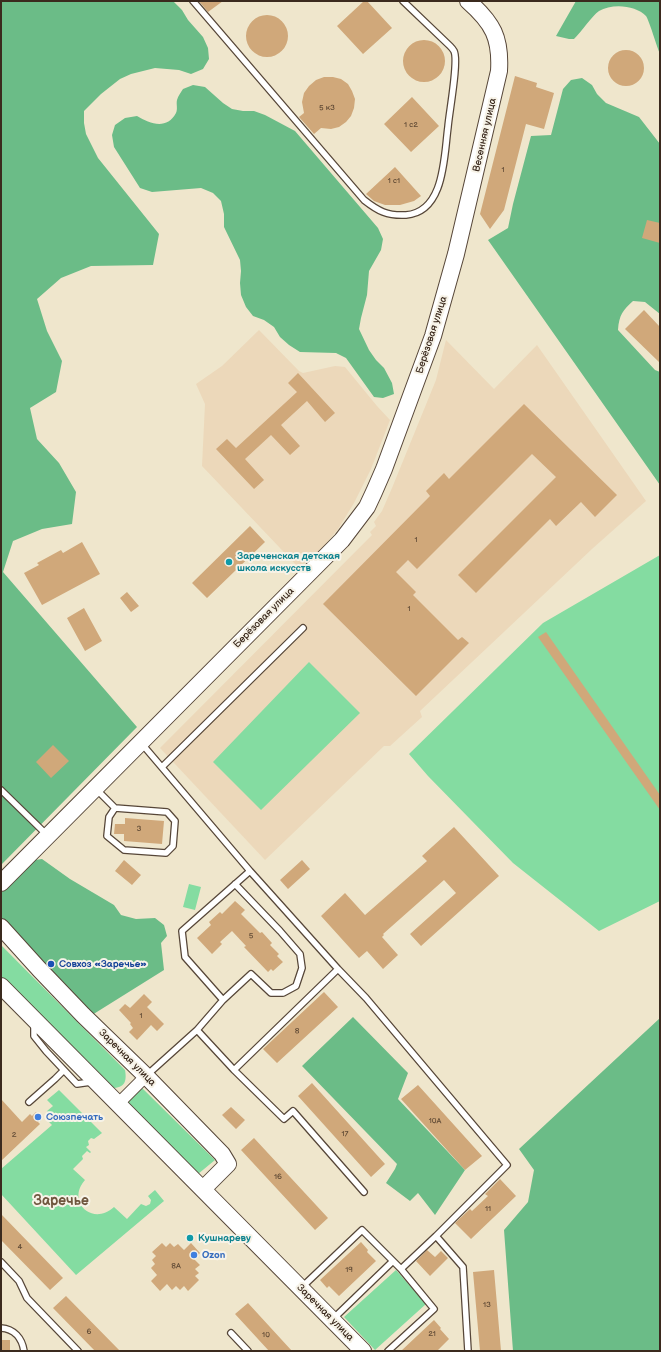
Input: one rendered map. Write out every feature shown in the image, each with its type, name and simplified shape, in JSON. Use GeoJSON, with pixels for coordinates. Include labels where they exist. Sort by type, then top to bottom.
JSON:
{"type":"FeatureCollection","features":[{"type":"Feature","properties":{"kind":"street","name":"Весенняя улица"},"geometry":{"type":"LineString","coordinates":[[451,276],[499,71],[499,50],[496,36],[487,20],[468,1]]}},
{"type":"Feature","properties":{"kind":"street","name":"Берёзовая улица"},"geometry":{"type":"LineString","coordinates":[[1,883],[342,540],[367,507],[384,469],[433,336],[451,276]]}},
{"type":"Feature","properties":{"kind":"street","name":"Заречная улица"},"geometry":{"type":"LineString","coordinates":[[1,927],[83,1015],[146,1076],[218,1150],[228,1164],[203,1189]]}},
{"type":"Feature","properties":{"kind":"street","name":"Заречная улица"},"geometry":{"type":"LineString","coordinates":[[1,986],[363,1351]]}},
{"type":"Feature","properties":{"kind":"street"},"geometry":{"type":"LineString","coordinates":[[118,1104],[146,1076]]}},
{"type":"Feature","properties":{"kind":"lane"},"geometry":{"type":"LineString","coordinates":[[193,1],[364,200],[377,210],[399,216],[411,215],[422,211],[436,195],[440,180],[452,95],[455,60],[454,52],[450,46],[403,1]]}},
{"type":"Feature","properties":{"kind":"lane"},"geometry":{"type":"LineString","coordinates":[[162,767],[304,628]]}},
{"type":"Feature","properties":{"kind":"lane"},"geometry":{"type":"LineString","coordinates":[[140,743],[250,871],[366,998],[507,1165],[401,1269]]}},
{"type":"Feature","properties":{"kind":"lane"},"geometry":{"type":"LineString","coordinates":[[95,788],[115,808],[167,812],[175,821],[173,846],[166,854],[124,850],[107,836],[109,816],[115,808]]}},
{"type":"Feature","properties":{"kind":"lane"},"geometry":{"type":"LineString","coordinates":[[1,790],[48,836]]}},
{"type":"Feature","properties":{"kind":"lane"},"geometry":{"type":"LineString","coordinates":[[223,1000],[185,957],[182,931],[250,871]]}},
{"type":"Feature","properties":{"kind":"lane"},"geometry":{"type":"LineString","coordinates":[[146,1076],[197,1030],[223,1000],[252,974],[271,993],[283,993],[296,986],[302,968],[300,954],[235,884]]}},
{"type":"Feature","properties":{"kind":"lane"},"geometry":{"type":"LineString","coordinates":[[234,1070],[338,968]]}},
{"type":"Feature","properties":{"kind":"lane"},"geometry":{"type":"LineString","coordinates":[[34,1019],[34,1036],[46,1052],[77,1084],[96,1082]]}},
{"type":"Feature","properties":{"kind":"lane"},"geometry":{"type":"LineString","coordinates":[[197,1030],[234,1070],[284,1119],[293,1111],[364,1192]]}},
{"type":"Feature","properties":{"kind":"lane"},"geometry":{"type":"LineString","coordinates":[[29,1102],[64,1070]]}},
{"type":"Feature","properties":{"kind":"lane"},"geometry":{"type":"LineString","coordinates":[[301,1288],[362,1230],[401,1269],[434,1309],[388,1351]]}},
{"type":"Feature","properties":{"kind":"lane"},"geometry":{"type":"LineString","coordinates":[[436,1236],[463,1266],[468,1351]]}},
{"type":"Feature","properties":{"kind":"lane"},"geometry":{"type":"LineString","coordinates":[[332,1320],[392,1261]]}},
{"type":"Feature","properties":{"kind":"lane"},"geometry":{"type":"LineString","coordinates":[[1,1262],[20,1281],[27,1298],[78,1351]]}},
{"type":"Feature","properties":{"kind":"lane"},"geometry":{"type":"LineString","coordinates":[[1,1328],[11,1330],[16,1334],[21,1340],[24,1351]]}},
{"type":"Feature","properties":{"kind":"lane"},"geometry":{"type":"LineString","coordinates":[[232,1333],[248,1351]]}},
{"type":"Feature","properties":{"kind":"shaded area"},"geometry":{"type":"Polygon","coordinates":[[[259,330],[299,371],[303,373],[335,366],[345,367],[390,420],[371,469],[354,503],[338,529],[323,547],[299,568],[202,466],[205,404],[196,384],[222,366],[259,330]]]}},
{"type":"Feature","properties":{"kind":"shaded area"},"geometry":{"type":"Polygon","coordinates":[[[446,340],[494,389],[537,345],[646,501],[592,549],[420,711],[422,717],[390,746],[384,746],[265,860],[160,748],[372,535],[370,532],[376,526],[374,522],[382,511],[436,380],[446,340]]]}},
{"type":"Feature","properties":{"kind":"green space"},"geometry":{"type":"Polygon","coordinates":[[[1,1],[173,1],[203,37],[208,48],[209,59],[203,69],[191,74],[179,70],[155,68],[131,74],[120,79],[101,94],[84,111],[86,134],[98,158],[159,234],[153,265],[91,266],[61,278],[37,299],[47,331],[62,361],[56,392],[30,408],[37,439],[59,463],[76,492],[72,524],[42,529],[13,541],[3,572],[137,727],[1,865],[1,1]]]}},
{"type":"Feature","properties":{"kind":"green space"},"geometry":{"type":"Polygon","coordinates":[[[576,1],[660,1],[660,54],[646,16],[642,12],[630,7],[617,6],[604,8],[593,16],[574,39],[556,36],[576,1]]]}},
{"type":"Feature","properties":{"kind":"green space"},"geometry":{"type":"Polygon","coordinates":[[[582,78],[592,85],[597,94],[606,103],[639,117],[660,144],[660,314],[645,302],[633,301],[622,313],[619,320],[618,330],[655,370],[660,372],[660,485],[488,240],[508,228],[531,136],[551,135],[563,89],[571,80],[582,78]]]}},
{"type":"Feature","properties":{"kind":"green space"},"geometry":{"type":"Polygon","coordinates":[[[193,85],[205,87],[232,109],[254,111],[265,115],[295,131],[378,228],[383,239],[381,250],[369,271],[367,295],[359,329],[369,350],[384,368],[392,383],[394,394],[383,398],[374,397],[346,358],[336,353],[300,352],[280,337],[274,327],[264,320],[253,316],[246,307],[241,295],[240,260],[224,227],[224,214],[221,201],[213,193],[201,188],[152,192],[140,188],[114,147],[112,135],[115,125],[125,118],[137,116],[158,124],[168,122],[176,113],[177,100],[183,89],[193,85]]]}},
{"type":"Feature","properties":{"kind":"green space"},"geometry":{"type":"Polygon","coordinates":[[[660,555],[660,901],[599,931],[513,863],[428,776],[409,754],[543,623],[660,555]]]}},
{"type":"Feature","properties":{"kind":"green space"},"geometry":{"type":"Polygon","coordinates":[[[309,662],[360,713],[261,810],[213,762],[309,662]]]}},
{"type":"Feature","properties":{"kind":"green space"},"geometry":{"type":"Polygon","coordinates":[[[42,859],[70,879],[114,905],[121,915],[136,919],[155,918],[164,925],[167,936],[161,943],[164,970],[92,1015],[1,924],[1,893],[35,860],[42,859]]]}},
{"type":"Feature","properties":{"kind":"green space"},"geometry":{"type":"Polygon","coordinates":[[[189,884],[201,887],[195,910],[183,907],[189,884]]]}},
{"type":"Feature","properties":{"kind":"green space"},"geometry":{"type":"Polygon","coordinates":[[[1,945],[125,1070],[125,1081],[120,1087],[112,1088],[1,977],[1,945]]]}},
{"type":"Feature","properties":{"kind":"green space"},"geometry":{"type":"Polygon","coordinates":[[[353,1017],[408,1073],[398,1099],[465,1170],[435,1215],[418,1193],[410,1201],[386,1183],[397,1164],[302,1066],[353,1017]]]}},
{"type":"Feature","properties":{"kind":"green space"},"geometry":{"type":"Polygon","coordinates":[[[660,1018],[660,1351],[513,1351],[504,1230],[528,1202],[534,1170],[519,1149],[660,1018]]]}},
{"type":"Feature","properties":{"kind":"green space"},"geometry":{"type":"Polygon","coordinates":[[[141,1087],[215,1160],[198,1174],[124,1103],[141,1087]]]}},
{"type":"Feature","properties":{"kind":"green space"},"geometry":{"type":"Polygon","coordinates":[[[59,1090],[102,1133],[94,1139],[91,1138],[88,1141],[89,1145],[86,1147],[91,1152],[90,1153],[87,1151],[82,1156],[83,1159],[73,1169],[85,1180],[80,1188],[78,1196],[84,1209],[90,1213],[98,1214],[106,1212],[114,1207],[127,1219],[141,1204],[146,1206],[150,1204],[151,1200],[148,1196],[155,1190],[164,1201],[76,1275],[1,1194],[1,1169],[52,1125],[48,1121],[52,1117],[47,1111],[53,1106],[47,1100],[59,1090]]]}},
{"type":"Feature","properties":{"kind":"green space"},"geometry":{"type":"Polygon","coordinates":[[[396,1270],[426,1304],[375,1350],[344,1317],[396,1270]]]}},
{"type":"Feature","properties":{"kind":"building"},"geometry":{"type":"Polygon","coordinates":[[[199,1],[223,1],[208,12],[199,1]]]}},
{"type":"Feature","properties":{"kind":"building"},"geometry":{"type":"Polygon","coordinates":[[[364,1],[367,1],[392,28],[363,54],[337,26],[364,1]]]}},
{"type":"Feature","properties":{"kind":"building"},"geometry":{"type":"Polygon","coordinates":[[[263,15],[271,15],[282,21],[288,32],[288,40],[282,51],[271,57],[263,57],[252,51],[246,40],[246,32],[252,21],[263,15]]]}},
{"type":"Feature","properties":{"kind":"building"},"geometry":{"type":"Polygon","coordinates":[[[420,40],[428,40],[439,46],[445,57],[445,65],[439,76],[428,82],[420,82],[409,76],[403,65],[403,57],[409,46],[420,40]]]}},
{"type":"Feature","properties":{"kind":"building"},"geometry":{"type":"Polygon","coordinates":[[[630,50],[639,55],[643,61],[643,75],[639,81],[630,86],[622,86],[613,81],[609,75],[608,64],[613,55],[619,51],[630,50]]]}},
{"type":"Feature","properties":{"kind":"building"},"geometry":{"type":"Polygon","coordinates":[[[515,76],[537,83],[536,87],[554,93],[544,129],[526,124],[504,210],[490,229],[480,214],[515,76]]]}},
{"type":"Feature","properties":{"kind":"building"},"geometry":{"type":"Polygon","coordinates":[[[324,77],[341,79],[348,84],[355,99],[354,108],[351,116],[339,127],[331,129],[321,128],[314,134],[299,117],[304,113],[302,102],[304,93],[316,80],[324,77]]]}},
{"type":"Feature","properties":{"kind":"building"},"geometry":{"type":"Polygon","coordinates":[[[412,97],[439,126],[411,152],[384,124],[412,97]]]}},
{"type":"Feature","properties":{"kind":"building"},"geometry":{"type":"Polygon","coordinates":[[[395,167],[421,196],[414,201],[400,205],[385,205],[374,201],[366,194],[395,167]]]}},
{"type":"Feature","properties":{"kind":"building"},"geometry":{"type":"Polygon","coordinates":[[[647,220],[660,223],[660,243],[642,238],[647,220]]]}},
{"type":"Feature","properties":{"kind":"building"},"geometry":{"type":"Polygon","coordinates":[[[644,310],[660,327],[660,363],[625,329],[644,310]]]}},
{"type":"Feature","properties":{"kind":"building"},"geometry":{"type":"Polygon","coordinates":[[[298,373],[335,413],[325,422],[307,401],[281,425],[300,446],[290,455],[271,435],[245,459],[264,480],[254,489],[216,449],[227,439],[236,448],[297,392],[288,383],[298,373]]]}},
{"type":"Feature","properties":{"kind":"building"},"geometry":{"type":"Polygon","coordinates":[[[524,404],[617,495],[595,517],[581,502],[556,526],[550,519],[476,593],[458,575],[556,477],[532,454],[417,569],[408,560],[396,572],[416,592],[413,595],[458,640],[462,637],[469,643],[416,696],[323,604],[430,496],[426,491],[444,473],[449,479],[524,404]]]}},
{"type":"Feature","properties":{"kind":"building","name":"Зареченская детская школа искусств"},"geometry":{"type":"Polygon","coordinates":[[[250,526],[265,542],[207,598],[192,583],[250,526]]]}},
{"type":"Feature","properties":{"kind":"building"},"geometry":{"type":"Polygon","coordinates":[[[82,542],[100,574],[42,605],[24,573],[39,565],[37,563],[61,550],[63,553],[82,542]]]}},
{"type":"Feature","properties":{"kind":"building"},"geometry":{"type":"Polygon","coordinates":[[[127,592],[139,606],[131,612],[120,598],[127,592]]]}},
{"type":"Feature","properties":{"kind":"building"},"geometry":{"type":"Polygon","coordinates":[[[84,608],[102,641],[85,651],[67,618],[84,608]]]}},
{"type":"Feature","properties":{"kind":"building"},"geometry":{"type":"Polygon","coordinates":[[[546,632],[660,795],[660,810],[538,637],[546,632]]]}},
{"type":"Feature","properties":{"kind":"building"},"geometry":{"type":"Polygon","coordinates":[[[53,745],[69,761],[51,778],[36,762],[53,745]]]}},
{"type":"Feature","properties":{"kind":"building"},"geometry":{"type":"Polygon","coordinates":[[[125,818],[164,821],[162,844],[124,841],[124,834],[114,834],[115,824],[125,824],[125,818]]]}},
{"type":"Feature","properties":{"kind":"building"},"geometry":{"type":"Polygon","coordinates":[[[454,827],[499,876],[421,946],[410,934],[456,893],[444,880],[383,934],[384,935],[382,937],[398,955],[383,969],[367,951],[359,958],[321,916],[345,893],[365,915],[427,861],[422,856],[454,827]]]}},
{"type":"Feature","properties":{"kind":"building"},"geometry":{"type":"Polygon","coordinates":[[[124,860],[141,875],[132,885],[115,871],[124,860]]]}},
{"type":"Feature","properties":{"kind":"building"},"geometry":{"type":"Polygon","coordinates":[[[302,860],[310,869],[288,889],[280,880],[302,860]]]}},
{"type":"Feature","properties":{"kind":"building"},"geometry":{"type":"Polygon","coordinates":[[[235,901],[245,910],[241,914],[260,933],[262,932],[272,943],[270,945],[279,954],[277,956],[283,962],[273,971],[271,969],[268,972],[244,947],[246,946],[232,931],[220,942],[222,944],[212,954],[197,938],[211,925],[209,922],[220,912],[222,914],[235,901]]]}},
{"type":"Feature","properties":{"kind":"building"},"geometry":{"type":"Polygon","coordinates":[[[324,992],[338,1007],[277,1063],[263,1049],[324,992]]]}},
{"type":"Feature","properties":{"kind":"building"},"geometry":{"type":"Polygon","coordinates":[[[144,994],[152,1002],[147,1007],[164,1024],[157,1031],[151,1025],[137,1040],[129,1032],[133,1028],[130,1024],[131,1023],[119,1010],[125,1004],[130,1008],[144,994]]]}},
{"type":"Feature","properties":{"kind":"building"},"geometry":{"type":"Polygon","coordinates":[[[312,1083],[385,1164],[371,1177],[298,1096],[312,1083]]]}},
{"type":"Feature","properties":{"kind":"building"},"geometry":{"type":"Polygon","coordinates":[[[418,1085],[482,1156],[465,1170],[401,1099],[418,1085]]]}},
{"type":"Feature","properties":{"kind":"building"},"geometry":{"type":"Polygon","coordinates":[[[1,1099],[22,1122],[30,1114],[32,1116],[36,1112],[42,1118],[38,1122],[40,1124],[1,1161],[1,1099]]]}},
{"type":"Feature","properties":{"kind":"building"},"geometry":{"type":"Polygon","coordinates":[[[231,1107],[245,1120],[236,1129],[222,1115],[231,1107]]]}},
{"type":"Feature","properties":{"kind":"building"},"geometry":{"type":"Polygon","coordinates":[[[254,1138],[328,1218],[315,1230],[241,1150],[254,1138]]]}},
{"type":"Feature","properties":{"kind":"building"},"geometry":{"type":"Polygon","coordinates":[[[500,1179],[516,1196],[471,1239],[455,1223],[470,1209],[472,1211],[488,1196],[485,1194],[500,1179]]]}},
{"type":"Feature","properties":{"kind":"building"},"geometry":{"type":"Polygon","coordinates":[[[1,1214],[63,1278],[50,1290],[1,1240],[1,1214]]]}},
{"type":"Feature","properties":{"kind":"building"},"geometry":{"type":"Polygon","coordinates":[[[361,1242],[368,1250],[367,1252],[376,1261],[339,1296],[329,1286],[327,1288],[320,1280],[361,1242]]]}},
{"type":"Feature","properties":{"kind":"building"},"geometry":{"type":"Polygon","coordinates":[[[162,1243],[166,1247],[170,1243],[174,1247],[178,1244],[184,1250],[191,1243],[200,1253],[194,1259],[200,1265],[195,1269],[199,1273],[195,1276],[199,1280],[188,1291],[184,1286],[180,1290],[176,1286],[172,1290],[167,1284],[160,1291],[151,1281],[157,1275],[151,1268],[155,1264],[152,1260],[156,1256],[152,1252],[162,1243]]]}},
{"type":"Feature","properties":{"kind":"building"},"geometry":{"type":"Polygon","coordinates":[[[427,1250],[435,1257],[441,1251],[448,1258],[430,1276],[416,1261],[427,1250]]]}},
{"type":"Feature","properties":{"kind":"building"},"geometry":{"type":"Polygon","coordinates":[[[494,1270],[501,1351],[480,1351],[473,1272],[494,1270]]]}},
{"type":"Feature","properties":{"kind":"building"},"geometry":{"type":"Polygon","coordinates":[[[66,1296],[120,1351],[95,1351],[53,1308],[66,1296]]]}},
{"type":"Feature","properties":{"kind":"building"},"geometry":{"type":"Polygon","coordinates":[[[248,1303],[292,1351],[269,1351],[235,1314],[248,1303]]]}},
{"type":"Feature","properties":{"kind":"building"},"geometry":{"type":"Polygon","coordinates":[[[434,1320],[449,1339],[437,1351],[401,1351],[434,1320]]]}},
{"type":"Feature","properties":{"kind":"building"},"geometry":{"type":"Polygon","coordinates":[[[1,1340],[10,1340],[10,1351],[1,1351],[1,1340]]]}},
{"type":"Feature","properties":{"kind":"place","name":"Зареченская детская школа искусств"},"geometry":{"type":"Point","coordinates":[229,562]}},
{"type":"Feature","properties":{"kind":"place","name":"Совхоз «Заречье»"},"geometry":{"type":"Point","coordinates":[51,964]}},
{"type":"Feature","properties":{"kind":"place","name":"Союзпечать"},"geometry":{"type":"Point","coordinates":[38,1117]}},
{"type":"Feature","properties":{"kind":"place","name":"Кушнареву"},"geometry":{"type":"Point","coordinates":[190,1238]}},
{"type":"Feature","properties":{"kind":"place","name":"Ozon"},"geometry":{"type":"Point","coordinates":[194,1255]}},
{"type":"Feature","properties":{"kind":"district","name":"Заречье"},"geometry":{"type":"Point","coordinates":[61,1201]}}]}
